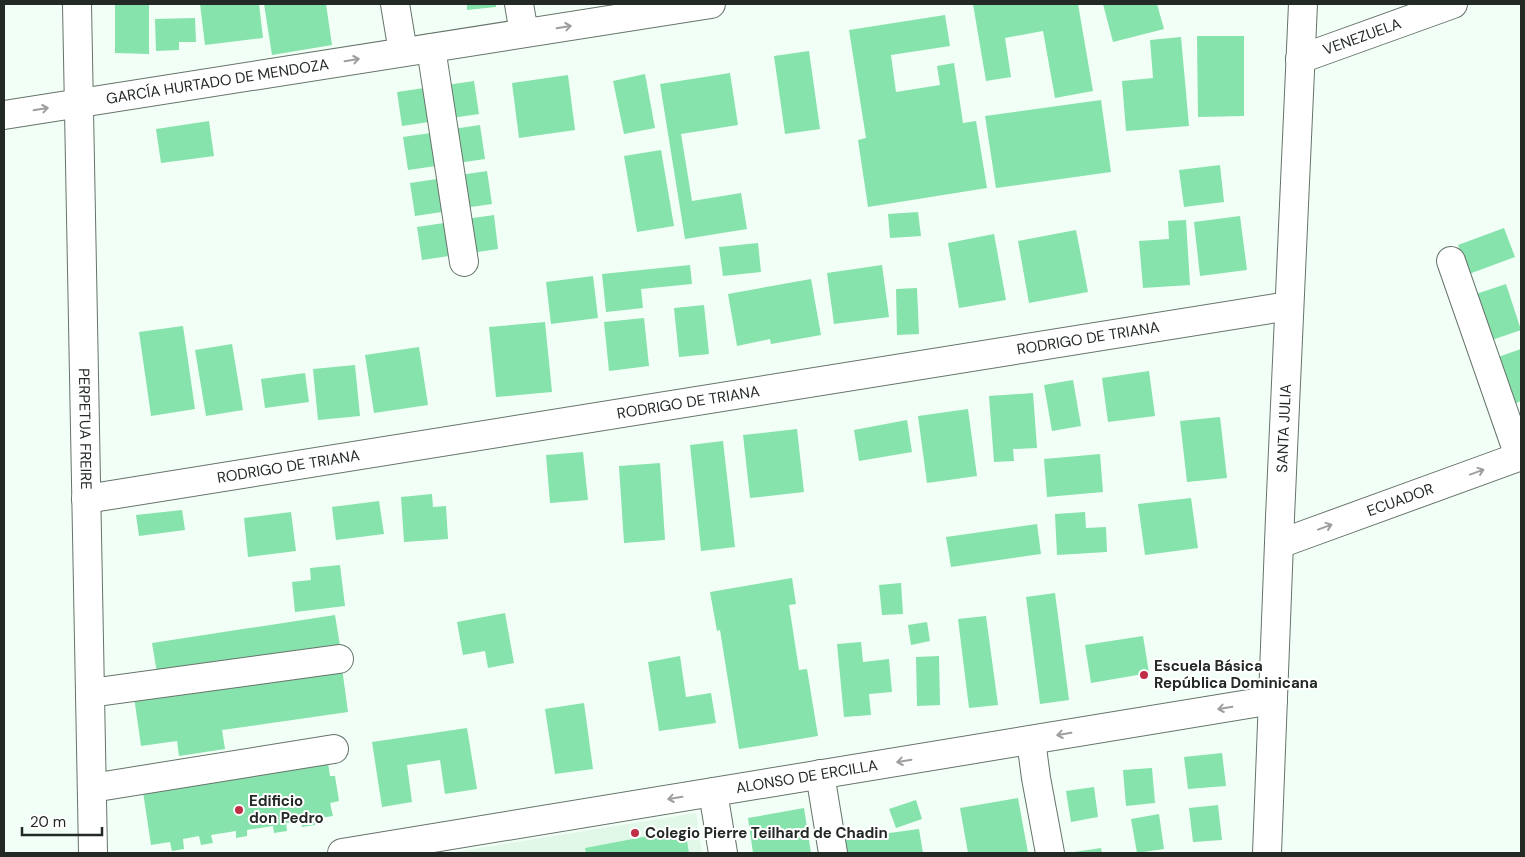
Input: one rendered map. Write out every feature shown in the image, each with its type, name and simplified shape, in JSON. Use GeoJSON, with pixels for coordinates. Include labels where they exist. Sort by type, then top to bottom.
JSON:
{"type":"FeatureCollection","features":[{"type":"Feature","properties":{"kind":"street","name":"PERPETUA FREIRE"},"geometry":{"type":"LineString","coordinates":[[77,4],[93,853]]}},
{"type":"Feature","properties":{"kind":"street"},"geometry":{"type":"LineString","coordinates":[[395,4],[403,52]]}},
{"type":"Feature","properties":{"kind":"street"},"geometry":{"type":"LineString","coordinates":[[519,4],[524,33]]}},
{"type":"Feature","properties":{"kind":"street","name":"GARCÍA HURTADO DE MENDOZA"},"geometry":{"type":"LineString","coordinates":[[4,115],[524,33],[677,6],[711,4]]}},
{"type":"Feature","properties":{"kind":"street","name":"SANTA JULIA"},"geometry":{"type":"LineString","coordinates":[[1267,853],[1303,4]]}},
{"type":"Feature","properties":{"kind":"street","name":"VENEZUELA"},"geometry":{"type":"LineString","coordinates":[[1300,59],[1453,4]]}},
{"type":"Feature","properties":{"kind":"street"},"geometry":{"type":"LineString","coordinates":[[431,48],[464,262]]}},
{"type":"Feature","properties":{"kind":"street"},"geometry":{"type":"LineString","coordinates":[[1451,261],[1520,456]]}},
{"type":"Feature","properties":{"kind":"street","name":"RODRIGO DE TRIANA"},"geometry":{"type":"LineString","coordinates":[[86,499],[1289,306]]}},
{"type":"Feature","properties":{"kind":"street","name":"ECUADOR"},"geometry":{"type":"LineString","coordinates":[[1279,544],[1520,456]]}},
{"type":"Feature","properties":{"kind":"street"},"geometry":{"type":"LineString","coordinates":[[90,693],[339,659]]}},
{"type":"Feature","properties":{"kind":"street","name":"ALONSO DE ERCILLA"},"geometry":{"type":"LineString","coordinates":[[342,853],[1273,700]]}},
{"type":"Feature","properties":{"kind":"street"},"geometry":{"type":"LineString","coordinates":[[1032,740],[1036,778],[1050,853]]}},
{"type":"Feature","properties":{"kind":"street"},"geometry":{"type":"LineString","coordinates":[[92,788],[334,749]]}},
{"type":"Feature","properties":{"kind":"street"},"geometry":{"type":"LineString","coordinates":[[820,774],[833,853]]}},
{"type":"Feature","properties":{"kind":"street"},"geometry":{"type":"LineString","coordinates":[[713,792],[722,853]]}},
{"type":"Feature","properties":{"kind":"shaded area","name":"Colegio Pierre Teilhard de Chadin"},"geometry":{"type":"Polygon","coordinates":[[[696,813],[702,853],[448,853],[696,813]]]}},
{"type":"Feature","properties":{"kind":"building"},"geometry":{"type":"Polygon","coordinates":[[[115,4],[149,4],[149,54],[115,53],[115,4]]]}},
{"type":"Feature","properties":{"kind":"building"},"geometry":{"type":"Polygon","coordinates":[[[200,4],[259,4],[263,38],[205,45],[200,4]]]}},
{"type":"Feature","properties":{"kind":"building"},"geometry":{"type":"Polygon","coordinates":[[[264,4],[326,4],[332,45],[272,55],[264,4]]]}},
{"type":"Feature","properties":{"kind":"building"},"geometry":{"type":"Polygon","coordinates":[[[467,4],[496,4],[496,7],[467,10],[467,4]]]}},
{"type":"Feature","properties":{"kind":"building"},"geometry":{"type":"Polygon","coordinates":[[[973,4],[1078,4],[1093,91],[1055,98],[1043,31],[1005,38],[1011,77],[986,81],[973,4]]]}},
{"type":"Feature","properties":{"kind":"building"},"geometry":{"type":"Polygon","coordinates":[[[1103,4],[1157,4],[1164,29],[1113,42],[1103,4]]]}},
{"type":"Feature","properties":{"kind":"building"},"geometry":{"type":"Polygon","coordinates":[[[945,15],[950,46],[891,55],[896,92],[940,85],[937,66],[954,63],[963,123],[976,121],[987,188],[868,207],[858,140],[866,138],[849,30],[945,15]]]}},
{"type":"Feature","properties":{"kind":"building"},"geometry":{"type":"Polygon","coordinates":[[[195,18],[196,42],[179,42],[179,50],[156,51],[155,19],[195,18]]]}},
{"type":"Feature","properties":{"kind":"building"},"geometry":{"type":"Polygon","coordinates":[[[1197,36],[1244,36],[1244,116],[1198,117],[1197,36]]]}},
{"type":"Feature","properties":{"kind":"building"},"geometry":{"type":"Polygon","coordinates":[[[1181,37],[1189,126],[1126,131],[1122,81],[1153,78],[1150,40],[1181,37]]]}},
{"type":"Feature","properties":{"kind":"building"},"geometry":{"type":"Polygon","coordinates":[[[809,51],[820,129],[785,134],[774,56],[809,51]]]}},
{"type":"Feature","properties":{"kind":"building"},"geometry":{"type":"Polygon","coordinates":[[[730,73],[738,125],[681,134],[692,201],[741,193],[747,229],[685,239],[660,84],[730,73]]]}},
{"type":"Feature","properties":{"kind":"building"},"geometry":{"type":"Polygon","coordinates":[[[645,74],[655,128],[624,134],[613,81],[645,74]]]}},
{"type":"Feature","properties":{"kind":"building"},"geometry":{"type":"Polygon","coordinates":[[[568,75],[575,130],[519,138],[512,83],[568,75]]]}},
{"type":"Feature","properties":{"kind":"building"},"geometry":{"type":"Polygon","coordinates":[[[474,81],[479,114],[451,118],[447,85],[474,81]]]}},
{"type":"Feature","properties":{"kind":"building"},"geometry":{"type":"Polygon","coordinates":[[[424,88],[429,122],[402,126],[397,92],[424,88]]]}},
{"type":"Feature","properties":{"kind":"building"},"geometry":{"type":"Polygon","coordinates":[[[1101,100],[1111,172],[996,188],[985,116],[1101,100]]]}},
{"type":"Feature","properties":{"kind":"building"},"geometry":{"type":"Polygon","coordinates":[[[209,121],[214,156],[161,163],[156,129],[209,121]]]}},
{"type":"Feature","properties":{"kind":"building"},"geometry":{"type":"Polygon","coordinates":[[[480,125],[485,159],[458,163],[453,129],[480,125]]]}},
{"type":"Feature","properties":{"kind":"building"},"geometry":{"type":"Polygon","coordinates":[[[431,133],[436,166],[408,170],[403,137],[431,133]]]}},
{"type":"Feature","properties":{"kind":"building"},"geometry":{"type":"Polygon","coordinates":[[[661,150],[674,226],[637,232],[624,156],[661,150]]]}},
{"type":"Feature","properties":{"kind":"building"},"geometry":{"type":"Polygon","coordinates":[[[1220,165],[1224,202],[1184,207],[1179,170],[1220,165]]]}},
{"type":"Feature","properties":{"kind":"building"},"geometry":{"type":"Polygon","coordinates":[[[487,171],[492,204],[464,208],[460,175],[487,171]]]}},
{"type":"Feature","properties":{"kind":"building"},"geometry":{"type":"Polygon","coordinates":[[[437,179],[442,212],[415,216],[410,183],[437,179]]]}},
{"type":"Feature","properties":{"kind":"building"},"geometry":{"type":"Polygon","coordinates":[[[918,212],[921,236],[890,238],[888,214],[918,212]]]}},
{"type":"Feature","properties":{"kind":"building"},"geometry":{"type":"Polygon","coordinates":[[[494,215],[498,249],[471,253],[466,219],[494,215]]]}},
{"type":"Feature","properties":{"kind":"building"},"geometry":{"type":"Polygon","coordinates":[[[1240,216],[1247,270],[1200,276],[1194,222],[1240,216]]]}},
{"type":"Feature","properties":{"kind":"building"},"geometry":{"type":"Polygon","coordinates":[[[1186,220],[1190,285],[1143,288],[1139,241],[1169,239],[1168,221],[1186,220]]]}},
{"type":"Feature","properties":{"kind":"building"},"geometry":{"type":"Polygon","coordinates":[[[444,223],[449,256],[422,260],[417,227],[444,223]]]}},
{"type":"Feature","properties":{"kind":"building"},"geometry":{"type":"Polygon","coordinates":[[[1504,228],[1515,257],[1469,274],[1458,245],[1504,228]]]}},
{"type":"Feature","properties":{"kind":"building"},"geometry":{"type":"Polygon","coordinates":[[[1076,230],[1088,292],[1029,303],[1018,241],[1076,230]]]}},
{"type":"Feature","properties":{"kind":"building"},"geometry":{"type":"Polygon","coordinates":[[[994,234],[1006,300],[959,308],[948,243],[994,234]]]}},
{"type":"Feature","properties":{"kind":"building"},"geometry":{"type":"Polygon","coordinates":[[[758,243],[761,272],[723,276],[719,247],[758,243]]]}},
{"type":"Feature","properties":{"kind":"building"},"geometry":{"type":"Polygon","coordinates":[[[690,265],[692,284],[641,289],[643,308],[606,312],[602,274],[690,265]]]}},
{"type":"Feature","properties":{"kind":"building"},"geometry":{"type":"Polygon","coordinates":[[[882,265],[889,317],[834,324],[827,273],[882,265]]]}},
{"type":"Feature","properties":{"kind":"building"},"geometry":{"type":"Polygon","coordinates":[[[593,276],[598,318],[551,324],[546,282],[593,276]]]}},
{"type":"Feature","properties":{"kind":"building"},"geometry":{"type":"Polygon","coordinates":[[[811,279],[821,335],[771,344],[770,339],[737,346],[728,294],[811,279]]]}},
{"type":"Feature","properties":{"kind":"building"},"geometry":{"type":"Polygon","coordinates":[[[1506,284],[1521,330],[1492,340],[1476,294],[1506,284]]]}},
{"type":"Feature","properties":{"kind":"building"},"geometry":{"type":"Polygon","coordinates":[[[917,288],[919,334],[897,335],[896,289],[917,288]]]}},
{"type":"Feature","properties":{"kind":"building"},"geometry":{"type":"Polygon","coordinates":[[[704,305],[709,354],[679,357],[674,308],[704,305]]]}},
{"type":"Feature","properties":{"kind":"building"},"geometry":{"type":"Polygon","coordinates":[[[644,318],[649,366],[609,371],[604,322],[644,318]]]}},
{"type":"Feature","properties":{"kind":"building"},"geometry":{"type":"Polygon","coordinates":[[[545,322],[552,392],[496,397],[489,327],[545,322]]]}},
{"type":"Feature","properties":{"kind":"building"},"geometry":{"type":"Polygon","coordinates":[[[183,326],[195,409],[151,416],[139,332],[183,326]]]}},
{"type":"Feature","properties":{"kind":"building"},"geometry":{"type":"Polygon","coordinates":[[[232,344],[243,410],[206,416],[195,350],[232,344]]]}},
{"type":"Feature","properties":{"kind":"building"},"geometry":{"type":"Polygon","coordinates":[[[419,347],[428,405],[374,413],[365,355],[419,347]]]}},
{"type":"Feature","properties":{"kind":"building"},"geometry":{"type":"Polygon","coordinates":[[[1521,349],[1521,401],[1514,404],[1498,357],[1521,349]]]}},
{"type":"Feature","properties":{"kind":"building"},"geometry":{"type":"Polygon","coordinates":[[[355,365],[360,416],[318,420],[313,369],[355,365]]]}},
{"type":"Feature","properties":{"kind":"building"},"geometry":{"type":"Polygon","coordinates":[[[1149,371],[1155,416],[1108,422],[1102,378],[1149,371]]]}},
{"type":"Feature","properties":{"kind":"building"},"geometry":{"type":"Polygon","coordinates":[[[305,373],[309,402],[265,408],[261,379],[305,373]]]}},
{"type":"Feature","properties":{"kind":"building"},"geometry":{"type":"Polygon","coordinates":[[[1073,380],[1081,426],[1052,431],[1044,385],[1073,380]]]}},
{"type":"Feature","properties":{"kind":"building"},"geometry":{"type":"Polygon","coordinates":[[[1033,393],[1037,448],[1013,449],[1014,461],[994,462],[989,396],[1033,393]]]}},
{"type":"Feature","properties":{"kind":"building"},"geometry":{"type":"Polygon","coordinates":[[[968,409],[977,476],[927,483],[918,416],[968,409]]]}},
{"type":"Feature","properties":{"kind":"building"},"geometry":{"type":"Polygon","coordinates":[[[1220,417],[1227,478],[1187,482],[1180,421],[1220,417]]]}},
{"type":"Feature","properties":{"kind":"building"},"geometry":{"type":"Polygon","coordinates":[[[907,420],[912,452],[859,461],[854,430],[907,420]]]}},
{"type":"Feature","properties":{"kind":"building"},"geometry":{"type":"Polygon","coordinates":[[[797,429],[804,492],[750,498],[743,435],[797,429]]]}},
{"type":"Feature","properties":{"kind":"building"},"geometry":{"type":"Polygon","coordinates":[[[723,441],[735,547],[701,551],[690,445],[723,441]]]}},
{"type":"Feature","properties":{"kind":"building"},"geometry":{"type":"Polygon","coordinates":[[[583,452],[588,500],[550,503],[546,455],[583,452]]]}},
{"type":"Feature","properties":{"kind":"building"},"geometry":{"type":"Polygon","coordinates":[[[1100,454],[1103,492],[1047,497],[1044,459],[1100,454]]]}},
{"type":"Feature","properties":{"kind":"building"},"geometry":{"type":"Polygon","coordinates":[[[660,463],[665,540],[624,543],[619,466],[660,463]]]}},
{"type":"Feature","properties":{"kind":"building"},"geometry":{"type":"Polygon","coordinates":[[[432,494],[433,507],[446,506],[448,539],[404,542],[401,497],[432,494]]]}},
{"type":"Feature","properties":{"kind":"building"},"geometry":{"type":"Polygon","coordinates":[[[1191,498],[1198,548],[1145,555],[1138,504],[1191,498]]]}},
{"type":"Feature","properties":{"kind":"building"},"geometry":{"type":"Polygon","coordinates":[[[379,501],[384,534],[336,540],[332,507],[379,501]]]}},
{"type":"Feature","properties":{"kind":"building"},"geometry":{"type":"Polygon","coordinates":[[[182,510],[185,530],[139,536],[136,515],[182,510]]]}},
{"type":"Feature","properties":{"kind":"building"},"geometry":{"type":"Polygon","coordinates":[[[291,512],[296,551],[248,557],[244,518],[291,512]]]}},
{"type":"Feature","properties":{"kind":"building"},"geometry":{"type":"Polygon","coordinates":[[[1085,512],[1086,528],[1106,527],[1107,552],[1057,555],[1055,514],[1085,512]]]}},
{"type":"Feature","properties":{"kind":"building"},"geometry":{"type":"Polygon","coordinates":[[[1037,524],[1041,554],[951,567],[946,537],[1037,524]]]}},
{"type":"Feature","properties":{"kind":"building"},"geometry":{"type":"Polygon","coordinates":[[[340,565],[345,606],[295,612],[292,582],[311,580],[310,568],[340,565]]]}},
{"type":"Feature","properties":{"kind":"building"},"geometry":{"type":"Polygon","coordinates":[[[792,578],[796,604],[789,605],[799,670],[807,669],[818,736],[739,749],[720,630],[717,631],[710,592],[792,578]]]}},
{"type":"Feature","properties":{"kind":"building"},"geometry":{"type":"Polygon","coordinates":[[[901,583],[903,614],[882,615],[879,585],[901,583]]]}},
{"type":"Feature","properties":{"kind":"building"},"geometry":{"type":"Polygon","coordinates":[[[1055,593],[1069,700],[1040,704],[1026,597],[1055,593]]]}},
{"type":"Feature","properties":{"kind":"building"},"geometry":{"type":"Polygon","coordinates":[[[505,613],[514,663],[488,668],[485,651],[463,655],[457,622],[505,613]]]}},
{"type":"Feature","properties":{"kind":"building"},"geometry":{"type":"Polygon","coordinates":[[[335,615],[341,652],[158,679],[152,643],[335,615]]]}},
{"type":"Feature","properties":{"kind":"building"},"geometry":{"type":"Polygon","coordinates":[[[986,616],[998,705],[969,708],[958,619],[986,616]]]}},
{"type":"Feature","properties":{"kind":"building"},"geometry":{"type":"Polygon","coordinates":[[[927,622],[930,641],[911,645],[908,625],[927,622]]]}},
{"type":"Feature","properties":{"kind":"building"},"geometry":{"type":"Polygon","coordinates":[[[1143,636],[1149,673],[1091,683],[1085,645],[1143,636]]]}},
{"type":"Feature","properties":{"kind":"building"},"geometry":{"type":"Polygon","coordinates":[[[861,642],[863,662],[889,659],[892,692],[869,694],[871,715],[844,717],[837,644],[861,642]]]}},
{"type":"Feature","properties":{"kind":"building"},"geometry":{"type":"Polygon","coordinates":[[[680,656],[686,697],[711,693],[716,723],[659,731],[648,662],[680,656]]]}},
{"type":"Feature","properties":{"kind":"building"},"geometry":{"type":"Polygon","coordinates":[[[939,656],[940,705],[917,706],[916,657],[939,656]]]}},
{"type":"Feature","properties":{"kind":"building"},"geometry":{"type":"Polygon","coordinates":[[[342,668],[348,712],[222,730],[225,749],[179,756],[177,741],[141,746],[134,697],[342,668]]]}},
{"type":"Feature","properties":{"kind":"building"},"geometry":{"type":"Polygon","coordinates":[[[584,703],[593,769],[555,774],[545,709],[584,703]]]}},
{"type":"Feature","properties":{"kind":"building"},"geometry":{"type":"Polygon","coordinates":[[[467,728],[477,789],[445,794],[440,760],[407,765],[412,802],[382,807],[372,742],[467,728]]]}},
{"type":"Feature","properties":{"kind":"building"},"geometry":{"type":"Polygon","coordinates":[[[1222,753],[1226,786],[1188,789],[1184,757],[1222,753]]]}},
{"type":"Feature","properties":{"kind":"building","name":"Edificio don Pedro"},"geometry":{"type":"Polygon","coordinates":[[[328,763],[330,776],[335,776],[339,801],[330,803],[333,816],[314,819],[315,825],[302,827],[301,821],[286,823],[287,831],[274,833],[273,826],[247,830],[247,836],[236,838],[236,831],[211,835],[213,843],[201,845],[199,836],[183,839],[184,849],[172,851],[170,842],[151,845],[143,792],[328,763]]]}},
{"type":"Feature","properties":{"kind":"building"},"geometry":{"type":"Polygon","coordinates":[[[1152,768],[1155,803],[1126,806],[1123,770],[1152,768]]]}},
{"type":"Feature","properties":{"kind":"building"},"geometry":{"type":"Polygon","coordinates":[[[1094,787],[1098,817],[1071,822],[1066,791],[1094,787]]]}},
{"type":"Feature","properties":{"kind":"building"},"geometry":{"type":"Polygon","coordinates":[[[1018,798],[1028,853],[968,853],[960,808],[1018,798]]]}},
{"type":"Feature","properties":{"kind":"building"},"geometry":{"type":"Polygon","coordinates":[[[916,800],[922,819],[896,828],[889,809],[916,800]]]}},
{"type":"Feature","properties":{"kind":"building"},"geometry":{"type":"Polygon","coordinates":[[[1218,805],[1222,840],[1193,842],[1189,808],[1218,805]]]}},
{"type":"Feature","properties":{"kind":"building"},"geometry":{"type":"Polygon","coordinates":[[[804,808],[811,853],[753,853],[748,818],[804,808]]]}},
{"type":"Feature","properties":{"kind":"building"},"geometry":{"type":"Polygon","coordinates":[[[1159,814],[1164,849],[1137,853],[1131,819],[1159,814]]]}},
{"type":"Feature","properties":{"kind":"building"},"geometry":{"type":"Polygon","coordinates":[[[685,829],[689,853],[586,853],[585,848],[685,829]]]}},
{"type":"Feature","properties":{"kind":"building"},"geometry":{"type":"Polygon","coordinates":[[[919,829],[923,853],[847,853],[845,839],[919,829]]]}},
{"type":"Feature","properties":{"kind":"building"},"geometry":{"type":"Polygon","coordinates":[[[1101,848],[1102,853],[1074,853],[1074,852],[1101,848]]]}},
{"type":"Feature","properties":{"kind":"place","name":"Escuela Básica República Dominicana"},"geometry":{"type":"Point","coordinates":[1144,675]}},
{"type":"Feature","properties":{"kind":"place","name":"Edificio don Pedro"},"geometry":{"type":"Point","coordinates":[239,810]}},
{"type":"Feature","properties":{"kind":"place","name":"Colegio Pierre Teilhard de Chadin"},"geometry":{"type":"Point","coordinates":[635,833]}}]}
